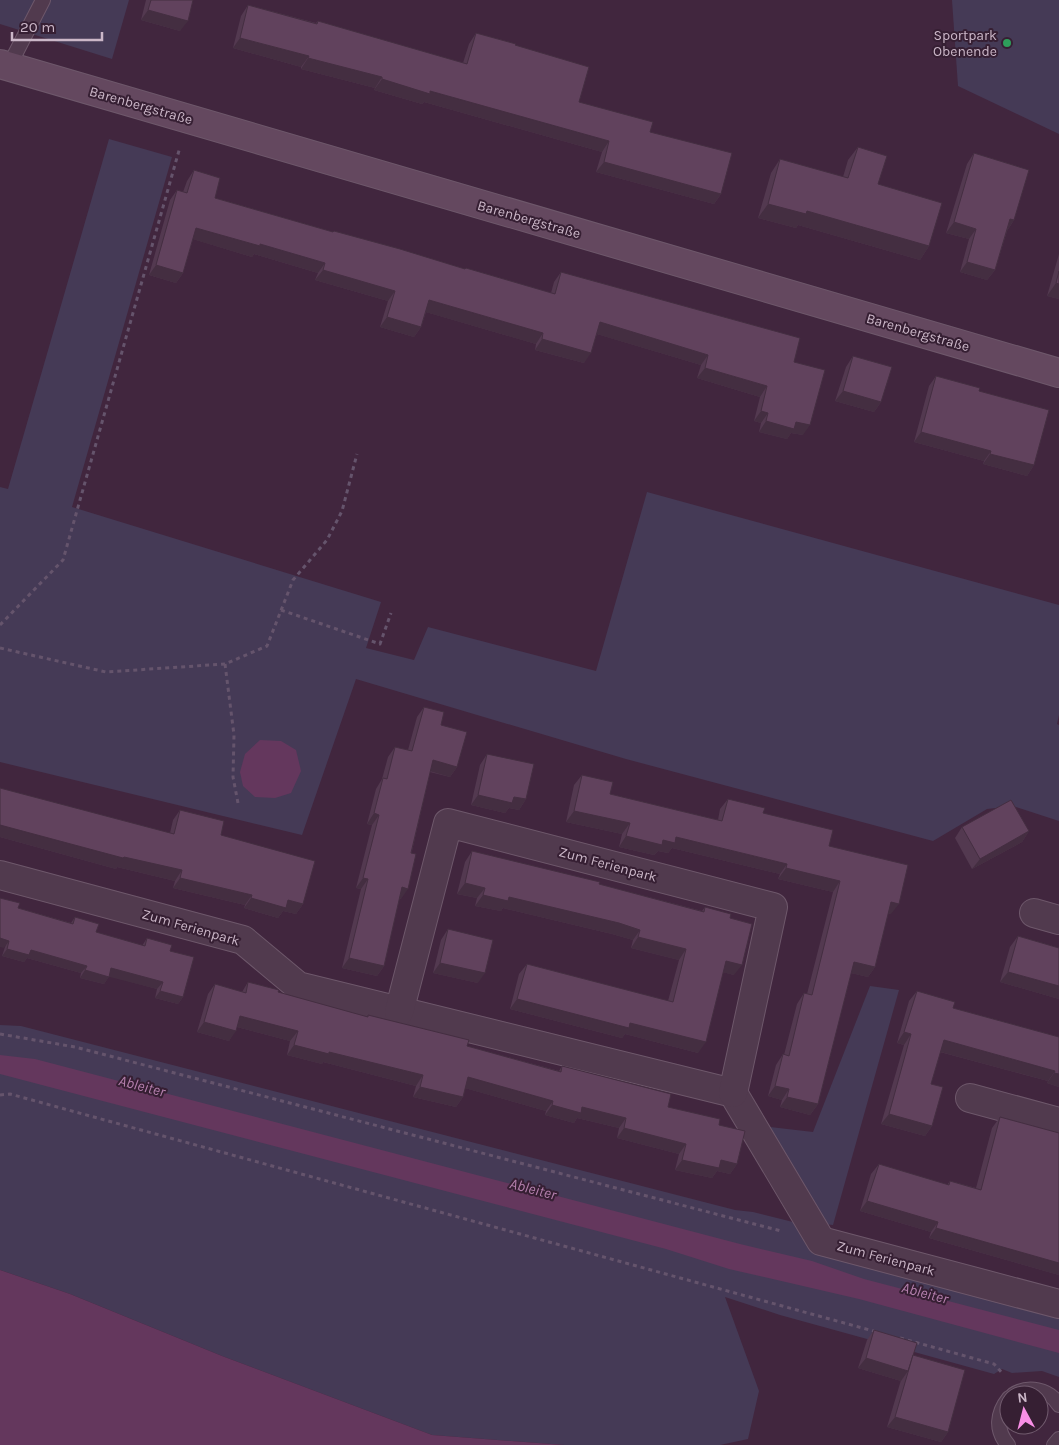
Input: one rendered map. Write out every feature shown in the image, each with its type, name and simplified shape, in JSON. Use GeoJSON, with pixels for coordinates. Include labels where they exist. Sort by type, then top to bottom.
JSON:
{"type":"FeatureCollection","features":[{"type":"Feature","properties":{"kind":"street","name":"Barenbergstraße"},"geometry":{"type":"LineString","coordinates":[[4,65],[1059,373]]}},
{"type":"Feature","properties":{"kind":"street","name":"Zum Ferienpark"},"geometry":{"type":"LineString","coordinates":[[399,1012],[448,823],[773,907],[733,1094],[821,1241],[1059,1304]]}},
{"type":"Feature","properties":{"kind":"street","name":"Zum Ferienpark"},"geometry":{"type":"LineString","coordinates":[[0,875],[243,940],[298,986],[733,1094]]}},
{"type":"Feature","properties":{"kind":"street"},"geometry":{"type":"LineString","coordinates":[[970,1098],[1059,1122]]}},
{"type":"Feature","properties":{"kind":"lane"},"geometry":{"type":"LineString","coordinates":[[4,65],[43,0]]}},
{"type":"Feature","properties":{"kind":"lane"},"geometry":{"type":"LineString","coordinates":[[1049,1394],[1059,1403]]}},
{"type":"Feature","properties":{"kind":"lane"},"geometry":{"type":"LineString","coordinates":[[1054,1445],[1059,1439]]}},
{"type":"Feature","properties":{"kind":"path"},"geometry":{"type":"LineString","coordinates":[[0,625],[63,560],[188,119]]}},
{"type":"Feature","properties":{"kind":"path"},"geometry":{"type":"LineString","coordinates":[[0,648],[106,672],[225,664],[267,646],[293,580],[327,540],[342,511],[357,454]]}},
{"type":"Feature","properties":{"kind":"path"},"geometry":{"type":"LineString","coordinates":[[281,610],[380,644],[391,613]]}},
{"type":"Feature","properties":{"kind":"path"},"geometry":{"type":"LineString","coordinates":[[225,664],[234,735],[233,777],[238,803]]}},
{"type":"Feature","properties":{"kind":"path"},"geometry":{"type":"LineString","coordinates":[[0,1034],[75,1047],[821,1241]]}},
{"type":"Feature","properties":{"kind":"path"},"geometry":{"type":"LineString","coordinates":[[0,1096],[10,1094],[880,1332]]}},
{"type":"Feature","properties":{"kind":"path"},"geometry":{"type":"LineString","coordinates":[[899,1337],[994,1364],[1007,1385]]}},
{"type":"Feature","properties":{"kind":"shaded area"},"geometry":{"type":"Polygon","coordinates":[[[0,0],[129,0],[112,59],[0,24],[0,0]]]}},
{"type":"Feature","properties":{"kind":"shaded area","name":"Sportpark Obenende"},"geometry":{"type":"Polygon","coordinates":[[[952,0],[1059,0],[1059,134],[958,86],[952,0]]]}},
{"type":"Feature","properties":{"kind":"shaded area"},"geometry":{"type":"Polygon","coordinates":[[[109,139],[172,157],[72,507],[381,602],[366,648],[414,660],[428,627],[596,671],[647,492],[1059,605],[1059,715],[1057,724],[1059,725],[1059,821],[1013,806],[987,809],[933,841],[626,759],[356,679],[302,835],[0,762],[0,487],[8,489],[109,139]]]}},
{"type":"Feature","properties":{"kind":"shaded area"},"geometry":{"type":"Polygon","coordinates":[[[260,740],[281,741],[296,750],[301,771],[291,793],[275,798],[255,797],[243,786],[240,772],[245,754],[260,740]]]}},
{"type":"Feature","properties":{"kind":"shaded area"},"geometry":{"type":"Polygon","coordinates":[[[870,986],[899,990],[833,1225],[824,1224],[770,1127],[813,1132],[870,986]]]}},
{"type":"Feature","properties":{"kind":"shaded area"},"geometry":{"type":"Polygon","coordinates":[[[0,1025],[21,1026],[735,1210],[753,1212],[797,1223],[1059,1310],[1059,1377],[1042,1371],[1012,1373],[1002,1369],[994,1374],[780,1315],[725,1297],[759,1391],[748,1439],[720,1445],[564,1445],[432,1435],[222,1356],[70,1294],[0,1270],[0,1025]]]}},
{"type":"Feature","properties":{"kind":"shaded area"},"geometry":{"type":"Polygon","coordinates":[[[0,1055],[35,1059],[740,1244],[812,1261],[864,1279],[1059,1330],[1059,1353],[859,1299],[729,1269],[666,1249],[0,1074],[0,1055]]]}},
{"type":"Feature","properties":{"kind":"shaded area"},"geometry":{"type":"Polygon","coordinates":[[[0,1270],[70,1294],[222,1356],[432,1435],[564,1445],[0,1445],[0,1270]]]}},
{"type":"Feature","properties":{"kind":"building"},"geometry":{"type":"Polygon","coordinates":[[[151,0],[193,0],[188,21],[148,10],[151,0]]]}},
{"type":"Feature","properties":{"kind":"building"},"geometry":{"type":"Polygon","coordinates":[[[248,5],[317,24],[318,21],[467,64],[476,33],[589,67],[579,102],[653,122],[650,132],[732,153],[721,194],[604,162],[609,141],[430,91],[430,94],[382,79],[382,77],[240,38],[248,5]]]}},
{"type":"Feature","properties":{"kind":"building"},"geometry":{"type":"Polygon","coordinates":[[[858,147],[887,156],[878,184],[942,203],[929,246],[807,211],[806,214],[768,204],[780,159],[848,178],[858,147]]]}},
{"type":"Feature","properties":{"kind":"building"},"geometry":{"type":"Polygon","coordinates":[[[974,153],[1029,170],[1014,220],[1010,219],[995,270],[967,262],[976,229],[954,222],[974,153]]]}},
{"type":"Feature","properties":{"kind":"building"},"geometry":{"type":"Polygon","coordinates":[[[194,170],[220,178],[215,198],[555,294],[561,272],[800,338],[794,362],[825,370],[810,425],[796,422],[794,429],[766,421],[768,413],[761,411],[767,386],[705,368],[708,355],[600,322],[591,353],[542,339],[543,333],[429,300],[421,327],[387,317],[395,291],[323,270],[325,263],[196,228],[183,273],[156,265],[177,190],[187,193],[194,170]]]}},
{"type":"Feature","properties":{"kind":"building"},"geometry":{"type":"Polygon","coordinates":[[[1059,271],[1059,284],[1056,283],[1059,271]]]}},
{"type":"Feature","properties":{"kind":"building"},"geometry":{"type":"Polygon","coordinates":[[[853,356],[892,367],[881,402],[843,391],[853,356]]]}},
{"type":"Feature","properties":{"kind":"building"},"geometry":{"type":"Polygon","coordinates":[[[936,376],[980,388],[979,391],[1049,410],[1034,465],[990,454],[991,451],[921,432],[936,376]]]}},
{"type":"Feature","properties":{"kind":"building"},"geometry":{"type":"Polygon","coordinates":[[[424,707],[444,712],[441,725],[467,732],[457,767],[433,760],[411,853],[416,854],[408,889],[402,887],[384,966],[349,958],[368,879],[363,878],[379,815],[374,813],[383,778],[387,779],[395,747],[412,751],[424,707]]]}},
{"type":"Feature","properties":{"kind":"building"},"geometry":{"type":"Polygon","coordinates":[[[487,754],[534,764],[526,799],[514,797],[512,803],[478,795],[487,754]]]}},
{"type":"Feature","properties":{"kind":"building"},"geometry":{"type":"Polygon","coordinates":[[[582,775],[613,782],[610,794],[722,821],[728,799],[765,808],[763,813],[833,830],[829,846],[908,865],[899,904],[891,902],[875,967],[854,962],[818,1104],[787,1097],[789,1089],[775,1086],[783,1054],[789,1056],[804,993],[812,995],[840,881],[786,868],[787,864],[676,837],[675,843],[663,840],[662,845],[626,836],[630,823],[574,811],[582,775]]]}},
{"type":"Feature","properties":{"kind":"building"},"geometry":{"type":"Polygon","coordinates":[[[0,788],[174,834],[180,810],[224,821],[221,835],[315,861],[303,904],[288,900],[286,908],[251,898],[252,895],[180,878],[182,870],[123,858],[0,825],[0,788]]]}},
{"type":"Feature","properties":{"kind":"building"},"geometry":{"type":"Polygon","coordinates":[[[1011,800],[1029,831],[980,859],[962,827],[1011,800]]]}},
{"type":"Feature","properties":{"kind":"building"},"geometry":{"type":"Polygon","coordinates":[[[472,851],[600,882],[599,884],[704,912],[705,907],[731,914],[730,918],[752,924],[742,965],[726,961],[706,1042],[630,1023],[629,1028],[517,999],[527,964],[673,1002],[686,949],[638,937],[640,930],[619,923],[509,897],[508,901],[483,895],[485,888],[465,883],[472,851]]]}},
{"type":"Feature","properties":{"kind":"building"},"geometry":{"type":"Polygon","coordinates":[[[0,898],[20,903],[18,908],[73,924],[75,917],[99,924],[96,932],[145,946],[147,938],[172,945],[170,951],[194,957],[183,997],[160,991],[163,982],[111,968],[109,977],[85,970],[87,966],[31,950],[29,955],[7,949],[9,941],[0,938],[0,898]]]}},
{"type":"Feature","properties":{"kind":"building"},"geometry":{"type":"Polygon","coordinates":[[[448,929],[493,940],[485,973],[440,963],[448,929]]]}},
{"type":"Feature","properties":{"kind":"building"},"geometry":{"type":"Polygon","coordinates":[[[1018,936],[1059,948],[1059,986],[1008,972],[1018,936]]]}},
{"type":"Feature","properties":{"kind":"building"},"geometry":{"type":"Polygon","coordinates":[[[248,982],[368,1017],[368,1015],[469,1040],[467,1046],[561,1072],[562,1066],[671,1094],[668,1107],[720,1119],[719,1125],[745,1131],[737,1164],[721,1160],[719,1168],[682,1160],[686,1144],[624,1128],[626,1118],[582,1107],[581,1113],[552,1105],[553,1101],[468,1077],[463,1097],[420,1087],[423,1075],[294,1045],[298,1031],[240,1016],[236,1031],[204,1022],[215,984],[246,993],[248,982]]]}},
{"type":"Feature","properties":{"kind":"building"},"geometry":{"type":"Polygon","coordinates":[[[917,991],[955,1002],[953,1008],[1059,1037],[1059,1074],[1054,1073],[1055,1071],[944,1040],[931,1084],[943,1087],[932,1126],[889,1114],[911,1034],[904,1032],[917,991]]]}},
{"type":"Feature","properties":{"kind":"building"},"geometry":{"type":"Polygon","coordinates":[[[1000,1117],[1059,1133],[1059,1263],[936,1228],[938,1222],[867,1201],[879,1164],[949,1185],[950,1181],[981,1190],[1000,1117]]]}},
{"type":"Feature","properties":{"kind":"building"},"geometry":{"type":"Polygon","coordinates":[[[874,1330],[917,1343],[908,1371],[866,1358],[874,1330]]]}},
{"type":"Feature","properties":{"kind":"building"},"geometry":{"type":"Polygon","coordinates":[[[913,1355],[965,1370],[948,1432],[895,1417],[913,1355]]]}},
{"type":"Feature","properties":{"kind":"place","name":"Sportpark Obenende"},"geometry":{"type":"Point","coordinates":[1007,43]}},
{"type":"Feature","properties":{"kind":"water label","name":"Ableiter"},"geometry":{"type":"Point","coordinates":[142,1086]}},
{"type":"Feature","properties":{"kind":"water label","name":"Ableiter"},"geometry":{"type":"Point","coordinates":[533,1189]}},
{"type":"Feature","properties":{"kind":"water label","name":"Ableiter"},"geometry":{"type":"Point","coordinates":[925,1293]}}]}
